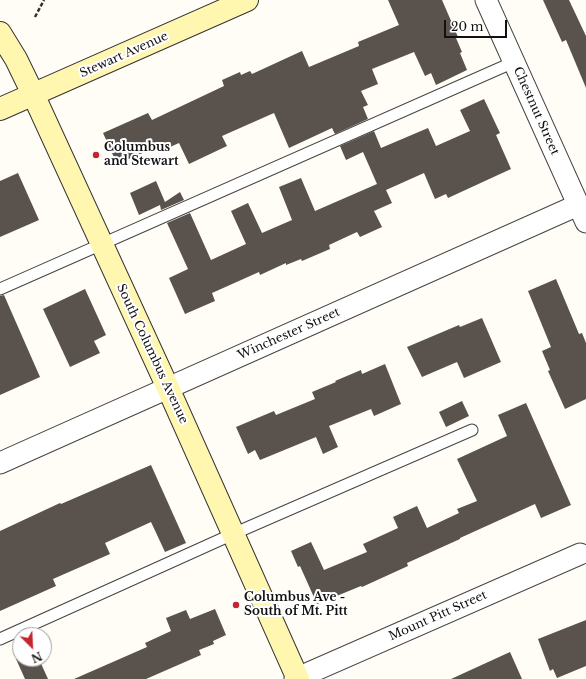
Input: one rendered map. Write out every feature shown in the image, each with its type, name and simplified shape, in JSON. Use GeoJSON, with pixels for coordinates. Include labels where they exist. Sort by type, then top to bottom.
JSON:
{"type":"FeatureCollection","features":[{"type":"Feature","properties":{"kind":"main road","name":"Stewart Avenue"},"geometry":{"type":"LineString","coordinates":[[0,109],[247,0]]}},
{"type":"Feature","properties":{"kind":"main road","name":"South Columbus Avenue"},"geometry":{"type":"LineString","coordinates":[[0,33],[16,59],[33,94],[168,388],[297,679]]}},
{"type":"Feature","properties":{"kind":"street","name":"Chestnut Street"},"geometry":{"type":"LineString","coordinates":[[486,0],[582,214]]}},
{"type":"Feature","properties":{"kind":"street","name":"Winchester Street"},"geometry":{"type":"LineString","coordinates":[[0,463],[168,388],[582,214]]}},
{"type":"Feature","properties":{"kind":"street","name":"Mount Pitt Street"},"geometry":{"type":"LineString","coordinates":[[297,679],[580,554]]}},
{"type":"Feature","properties":{"kind":"lane"},"geometry":{"type":"LineString","coordinates":[[0,289],[514,62]]}},
{"type":"Feature","properties":{"kind":"lane"},"geometry":{"type":"LineString","coordinates":[[0,639],[233,534],[472,430]]}},
{"type":"Feature","properties":{"kind":"path"},"geometry":{"type":"LineString","coordinates":[[35,17],[44,0]]}},
{"type":"Feature","properties":{"kind":"building"},"geometry":{"type":"Polygon","coordinates":[[[388,0],[442,0],[458,37],[456,38],[462,52],[460,53],[467,70],[436,85],[431,73],[425,76],[414,52],[372,69],[378,84],[361,91],[368,105],[363,107],[368,119],[335,134],[332,128],[289,148],[274,113],[222,136],[227,146],[189,164],[179,143],[170,147],[168,142],[117,164],[103,133],[148,113],[152,120],[224,86],[222,80],[240,72],[241,75],[250,71],[252,74],[302,51],[309,67],[359,46],[358,42],[399,25],[388,0]]]}},
{"type":"Feature","properties":{"kind":"building"},"geometry":{"type":"Polygon","coordinates":[[[543,0],[569,0],[586,36],[586,88],[566,40],[562,42],[543,0]]]}},
{"type":"Feature","properties":{"kind":"building"},"geometry":{"type":"Polygon","coordinates":[[[484,99],[500,133],[496,135],[511,169],[448,198],[446,194],[435,199],[424,173],[386,190],[392,203],[374,211],[382,227],[360,237],[357,232],[329,245],[330,249],[302,261],[301,259],[286,265],[286,263],[260,275],[259,272],[212,293],[215,301],[185,314],[169,278],[188,269],[167,223],[190,213],[211,260],[246,244],[231,211],[248,203],[262,233],[292,220],[279,187],[301,178],[315,211],[377,184],[363,152],[346,160],[340,146],[374,131],[381,148],[428,128],[436,146],[470,131],[460,110],[484,99]]]}},
{"type":"Feature","properties":{"kind":"building"},"geometry":{"type":"Polygon","coordinates":[[[18,173],[39,220],[0,237],[0,181],[18,173]]]}},
{"type":"Feature","properties":{"kind":"building"},"geometry":{"type":"Polygon","coordinates":[[[156,181],[165,202],[180,192],[184,200],[161,210],[160,205],[139,215],[130,193],[156,181]]]}},
{"type":"Feature","properties":{"kind":"building"},"geometry":{"type":"Polygon","coordinates":[[[556,279],[579,334],[582,333],[586,343],[586,399],[565,409],[548,371],[550,370],[542,351],[551,347],[528,291],[556,279]]]}},
{"type":"Feature","properties":{"kind":"building"},"geometry":{"type":"Polygon","coordinates":[[[85,289],[106,335],[94,341],[100,353],[70,367],[43,309],[85,289]]]}},
{"type":"Feature","properties":{"kind":"building"},"geometry":{"type":"Polygon","coordinates":[[[4,295],[40,377],[0,395],[0,296],[4,295]]]}},
{"type":"Feature","properties":{"kind":"building"},"geometry":{"type":"Polygon","coordinates":[[[482,318],[501,362],[464,378],[457,362],[422,377],[407,347],[459,325],[460,327],[482,318]]]}},
{"type":"Feature","properties":{"kind":"building"},"geometry":{"type":"Polygon","coordinates":[[[385,364],[401,404],[374,416],[371,409],[329,426],[338,447],[323,454],[316,437],[260,460],[255,450],[248,454],[236,427],[274,411],[276,415],[315,399],[312,392],[361,370],[362,374],[385,364]]]}},
{"type":"Feature","properties":{"kind":"building"},"geometry":{"type":"Polygon","coordinates":[[[462,401],[469,416],[446,427],[439,412],[462,401]]]}},
{"type":"Feature","properties":{"kind":"building"},"geometry":{"type":"Polygon","coordinates":[[[526,403],[571,505],[541,518],[535,504],[407,563],[408,566],[362,587],[361,586],[317,604],[300,566],[298,567],[291,551],[311,542],[324,570],[367,552],[363,544],[398,528],[393,517],[417,506],[427,528],[459,513],[457,509],[477,501],[457,459],[507,436],[498,415],[526,403]]]}},
{"type":"Feature","properties":{"kind":"building"},"geometry":{"type":"Polygon","coordinates":[[[151,465],[186,543],[165,552],[151,522],[105,543],[110,554],[53,579],[56,586],[0,611],[0,531],[60,503],[61,504],[151,465]]]}},
{"type":"Feature","properties":{"kind":"building"},"geometry":{"type":"Polygon","coordinates":[[[215,609],[226,635],[213,641],[214,644],[199,650],[201,655],[146,679],[74,679],[147,647],[145,643],[171,631],[166,618],[186,610],[190,619],[215,609]]]}},
{"type":"Feature","properties":{"kind":"building"},"geometry":{"type":"Polygon","coordinates":[[[586,620],[586,666],[557,678],[553,669],[550,671],[538,639],[586,620]]]}},
{"type":"Feature","properties":{"kind":"building"},"geometry":{"type":"Polygon","coordinates":[[[510,652],[522,679],[451,679],[510,652]]]}},
{"type":"Feature","properties":{"kind":"building"},"geometry":{"type":"Polygon","coordinates":[[[20,667],[43,667],[48,679],[25,679],[20,667]]]}},
{"type":"Feature","properties":{"kind":"place","name":"Columbus and Stewart"},"geometry":{"type":"Point","coordinates":[96,155]}},
{"type":"Feature","properties":{"kind":"place","name":"Columbus Ave - South of Mt. Pitt"},"geometry":{"type":"Point","coordinates":[236,605]}}]}
